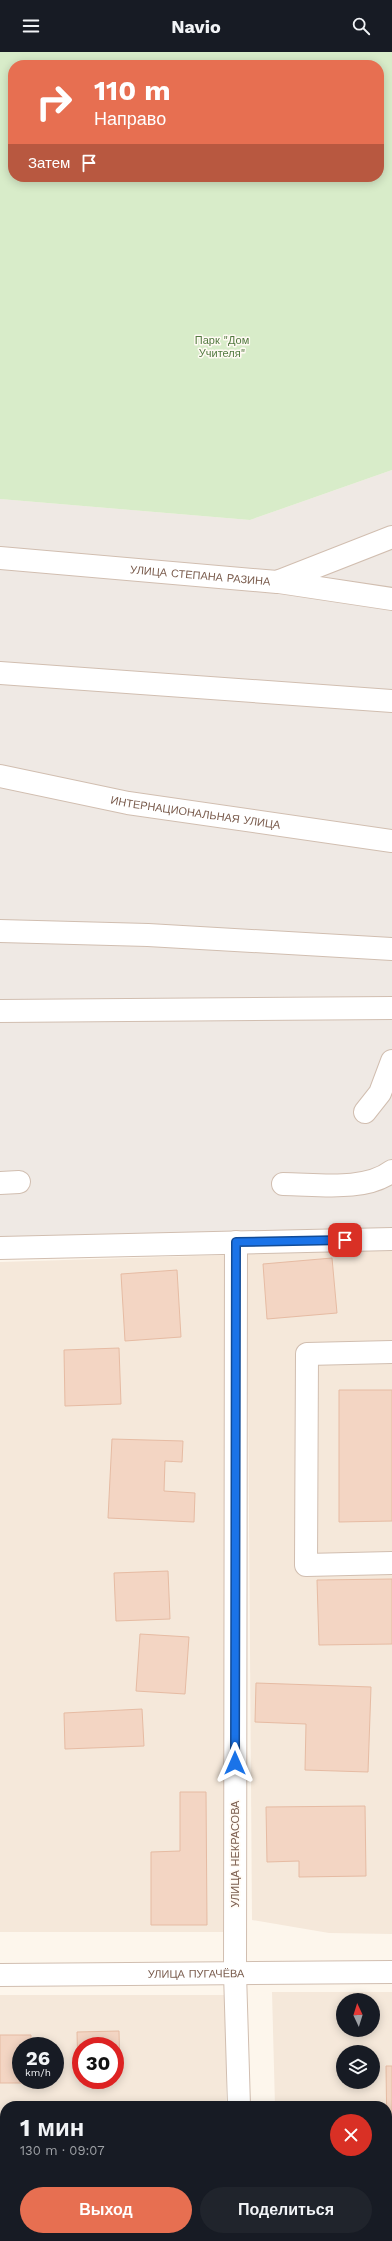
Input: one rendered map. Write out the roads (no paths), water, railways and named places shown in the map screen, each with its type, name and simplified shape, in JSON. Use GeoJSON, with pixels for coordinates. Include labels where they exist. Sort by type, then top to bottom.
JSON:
{"type":"FeatureCollection","features":[{"type":"Feature","properties":{"kind":"street","name":"УЛИЦА СТЕПАНА РАЗИНА"},"geometry":{"type":"LineString","coordinates":[[0,558],[277,582],[392,537]]}},
{"type":"Feature","properties":{"kind":"street"},"geometry":{"type":"LineString","coordinates":[[277,582],[392,599]]}},
{"type":"Feature","properties":{"kind":"street"},"geometry":{"type":"LineString","coordinates":[[0,673],[392,701]]}},
{"type":"Feature","properties":{"kind":"street","name":"ИНТЕРНАЦИОНАЛЬНАЯ УЛИЦА"},"geometry":{"type":"LineString","coordinates":[[0,776],[128,803],[392,841]]}},
{"type":"Feature","properties":{"kind":"street"},"geometry":{"type":"LineString","coordinates":[[0,931],[148,935],[392,949]]}},
{"type":"Feature","properties":{"kind":"street"},"geometry":{"type":"LineString","coordinates":[[0,1011],[392,1008]]}},
{"type":"Feature","properties":{"kind":"street"},"geometry":{"type":"LineString","coordinates":[[365,1112],[380,1093],[392,1061]]}},
{"type":"Feature","properties":{"kind":"street"},"geometry":{"type":"LineString","coordinates":[[283,1184],[365,1184],[385,1176],[392,1171]]}},
{"type":"Feature","properties":{"kind":"street"},"geometry":{"type":"LineString","coordinates":[[0,1248],[392,1238]]}},
{"type":"Feature","properties":{"kind":"street","name":"УЛИЦА НЕКРАСОВА"},"geometry":{"type":"LineString","coordinates":[[236,1242],[235,1973],[239,2101]]}},
{"type":"Feature","properties":{"kind":"street"},"geometry":{"type":"LineString","coordinates":[[392,1352],[307,1354],[306,1565],[392,1563]]}},
{"type":"Feature","properties":{"kind":"street","name":"УЛИЦА ПУГАЧЁВА"},"geometry":{"type":"LineString","coordinates":[[0,1975],[392,1972]]}},
{"type":"Feature","properties":{"kind":"park label","name":"Парк \"Дом Учителя\""},"geometry":{"type":"Point","coordinates":[222,346]}}]}
